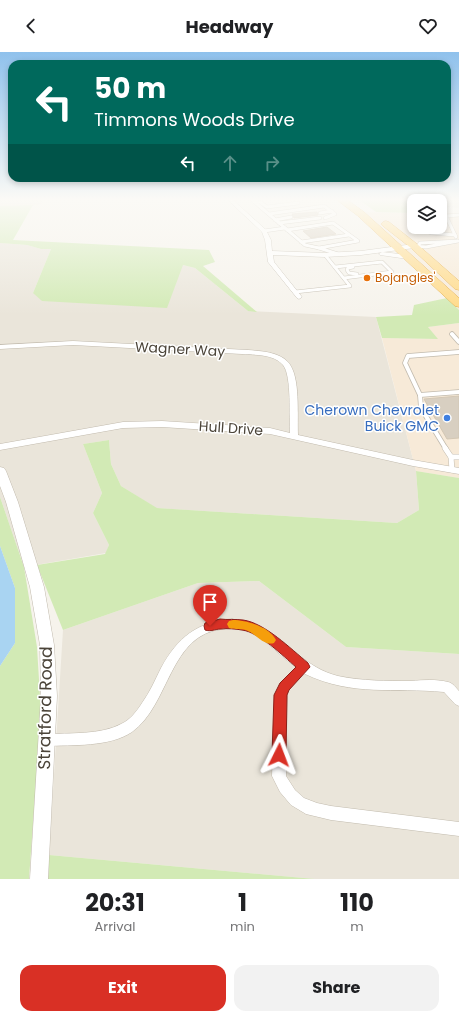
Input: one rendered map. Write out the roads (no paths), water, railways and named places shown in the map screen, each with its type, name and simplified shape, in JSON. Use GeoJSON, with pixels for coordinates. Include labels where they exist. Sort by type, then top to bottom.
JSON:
{"type":"FeatureCollection","features":[{"type":"Feature","properties":{"kind":"highway"},"geometry":{"type":"LineString","coordinates":[[387,238],[459,304]]}},
{"type":"Feature","properties":{"kind":"highway"},"geometry":{"type":"LineString","coordinates":[[405,238],[416,246],[459,287]]}},
{"type":"Feature","properties":{"kind":"street"},"geometry":{"type":"LineString","coordinates":[[267,238],[271,262],[299,297]]}},
{"type":"Feature","properties":{"kind":"street"},"geometry":{"type":"LineString","coordinates":[[269,253],[325,255],[361,253],[416,246]]}},
{"type":"Feature","properties":{"kind":"street"},"geometry":{"type":"LineString","coordinates":[[361,253],[408,257]]}},
{"type":"Feature","properties":{"kind":"street","name":"Wagner Way"},"geometry":{"type":"LineString","coordinates":[[0,347],[73,343],[235,351],[267,355],[282,361],[287,365],[292,385],[294,435]]}},
{"type":"Feature","properties":{"kind":"street","name":"Hull Drive"},"geometry":{"type":"LineString","coordinates":[[0,447],[111,427],[143,424],[256,429],[294,435],[413,463],[455,470]]}},
{"type":"Feature","properties":{"kind":"street","name":"Stratford Road"},"geometry":{"type":"LineString","coordinates":[[0,471],[12,502],[30,563],[44,620],[49,671],[38,879]]}},
{"type":"Feature","properties":{"kind":"street"},"geometry":{"type":"LineString","coordinates":[[46,740],[106,735],[126,728],[150,703],[178,649],[192,636],[210,626],[220,624],[244,625],[253,628],[262,633],[304,667],[324,677],[339,682],[356,684],[447,687],[459,700]]}},
{"type":"Feature","properties":{"kind":"street"},"geometry":{"type":"LineString","coordinates":[[304,667],[284,687],[281,695],[279,776],[283,786],[291,796],[299,804],[316,810],[400,821],[437,828],[459,829]]}},
{"type":"Feature","properties":{"kind":"lane"},"geometry":{"type":"LineString","coordinates":[[296,238],[305,245],[341,254]]}},
{"type":"Feature","properties":{"kind":"lane"},"geometry":{"type":"LineString","coordinates":[[301,242],[322,241],[339,238]]}},
{"type":"Feature","properties":{"kind":"lane"},"geometry":{"type":"LineString","coordinates":[[319,248],[358,241],[353,238]]}},
{"type":"Feature","properties":{"kind":"lane"},"geometry":{"type":"LineString","coordinates":[[416,246],[426,247],[459,242]]}},
{"type":"Feature","properties":{"kind":"lane"},"geometry":{"type":"LineString","coordinates":[[295,292],[350,286],[325,255]]}},
{"type":"Feature","properties":{"kind":"lane"},"geometry":{"type":"LineString","coordinates":[[335,267],[376,262],[383,263],[392,272],[344,278]]}},
{"type":"Feature","properties":{"kind":"lane"},"geometry":{"type":"LineString","coordinates":[[383,263],[352,267],[346,270],[354,274],[379,272],[386,273]]}},
{"type":"Feature","properties":{"kind":"lane"},"geometry":{"type":"LineString","coordinates":[[452,334],[459,342]]}},
{"type":"Feature","properties":{"kind":"lane"},"geometry":{"type":"LineString","coordinates":[[455,470],[451,457],[421,408],[420,394],[405,363],[408,356],[459,352]]}},
{"type":"Feature","properties":{"kind":"lane"},"geometry":{"type":"LineString","coordinates":[[420,394],[459,392]]}},
{"type":"Feature","properties":{"kind":"lane"},"geometry":{"type":"LineString","coordinates":[[451,457],[459,457]]}},
{"type":"Feature","properties":{"kind":"water"},"geometry":{"type":"Polygon","coordinates":[[[0,546],[15,588],[15,643],[0,666],[0,546]]]}},
{"type":"Feature","properties":{"kind":"place","name":"Bojangles'"},"geometry":{"type":"Point","coordinates":[367,278]}},
{"type":"Feature","properties":{"kind":"place","name":"Cherown Chevrolet Buick GMC"},"geometry":{"type":"Point","coordinates":[447,418]}}]}
